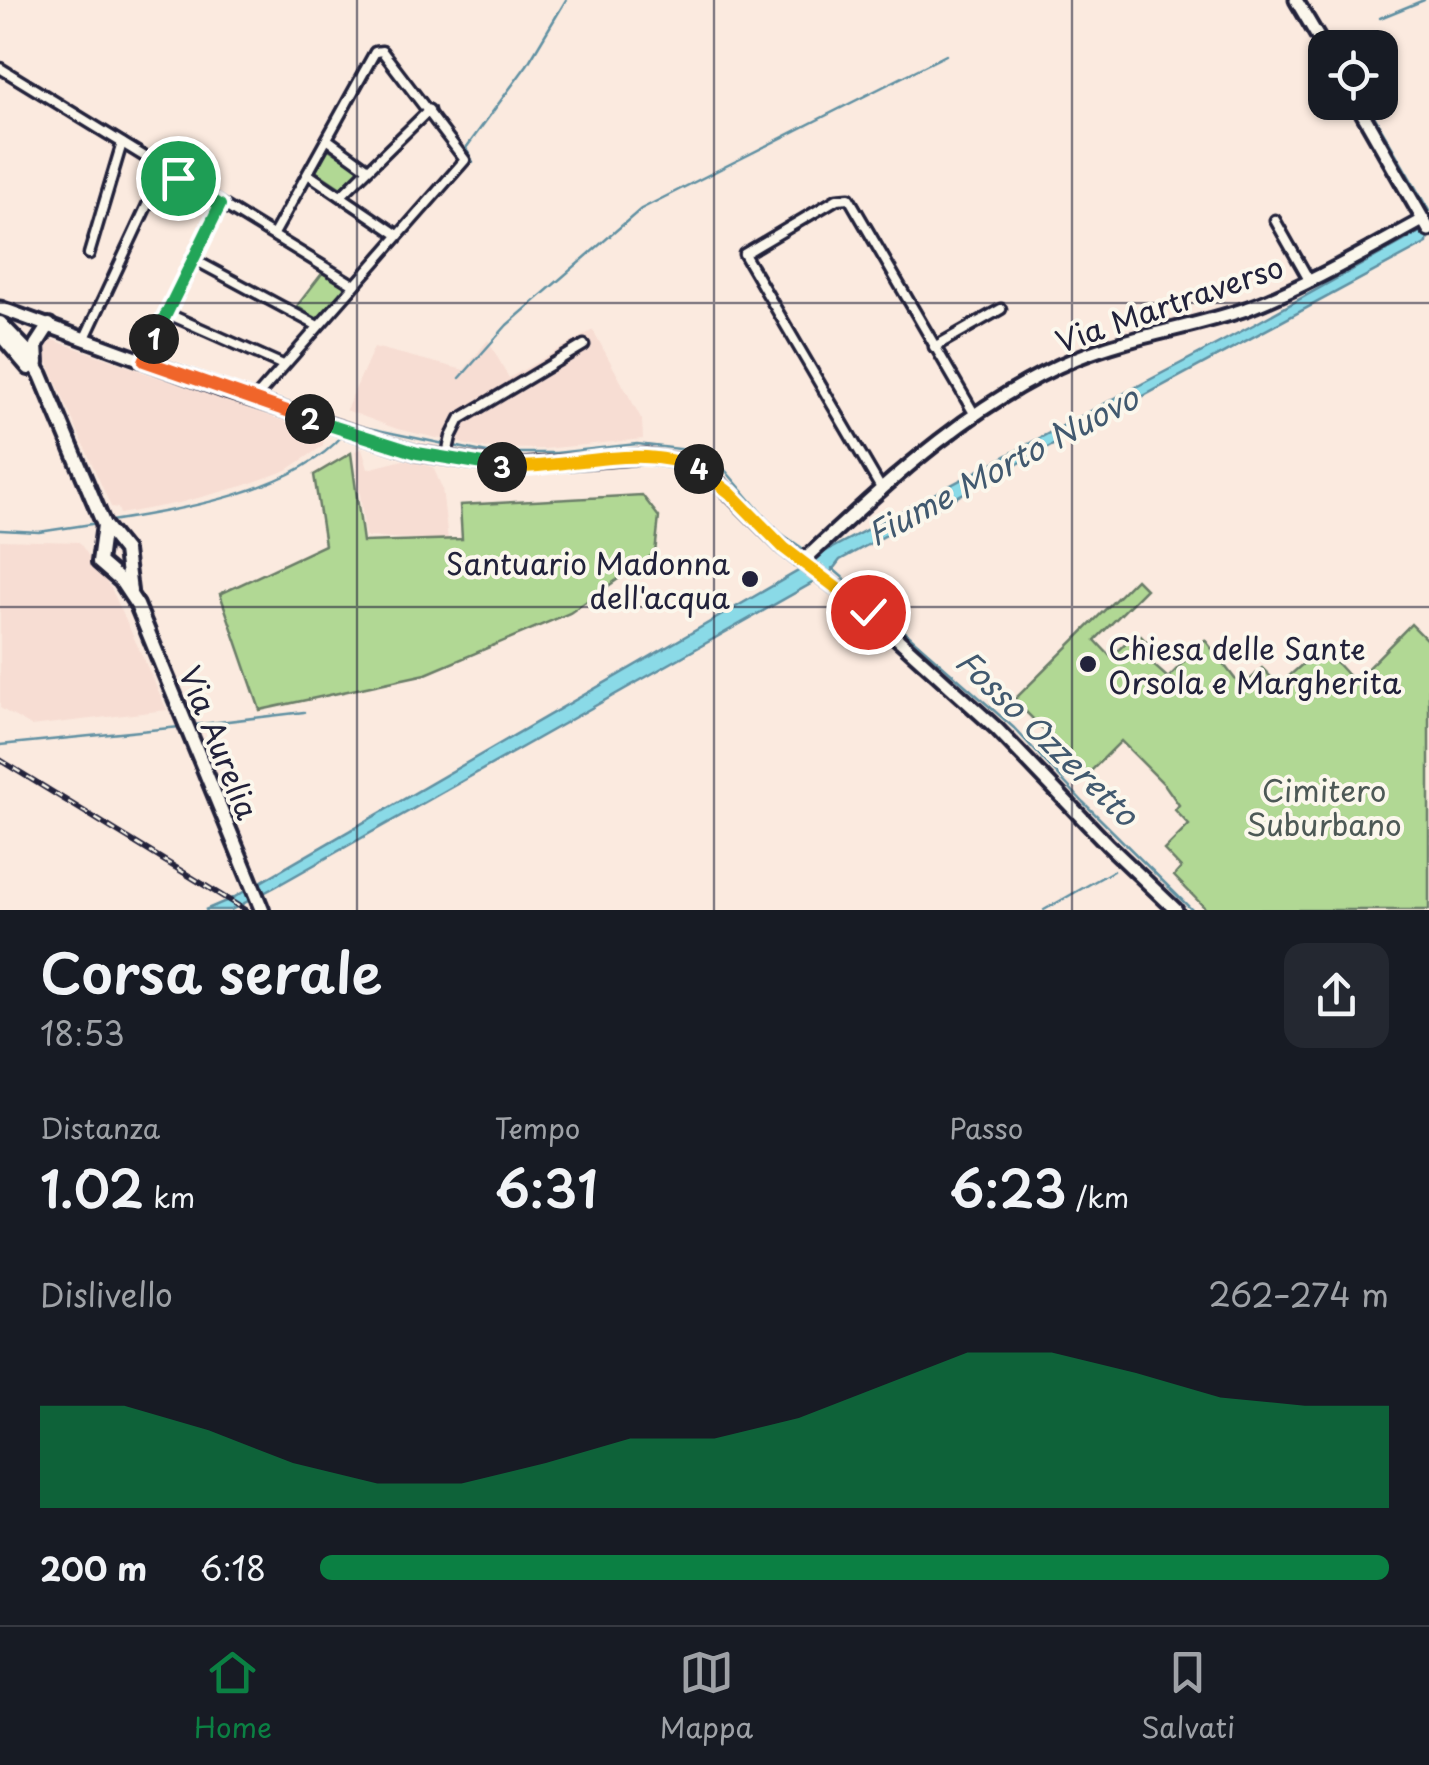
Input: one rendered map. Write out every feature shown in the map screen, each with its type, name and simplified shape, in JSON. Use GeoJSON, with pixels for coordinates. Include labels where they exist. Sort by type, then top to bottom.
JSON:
{"type":"FeatureCollection","features":[{"type":"Feature","properties":{"kind":"main road"},"geometry":{"type":"LineString","coordinates":[[0,323],[27,351],[39,371],[101,518],[124,554]]}},
{"type":"Feature","properties":{"kind":"main road"},"geometry":{"type":"LineString","coordinates":[[39,371],[35,348],[49,325]]}},
{"type":"Feature","properties":{"kind":"main road"},"geometry":{"type":"LineString","coordinates":[[0,334],[51,399]]}},
{"type":"Feature","properties":{"kind":"main road"},"geometry":{"type":"LineString","coordinates":[[101,518],[99,562],[109,570],[119,568],[124,554]]}},
{"type":"Feature","properties":{"kind":"main road"},"geometry":{"type":"LineString","coordinates":[[100,548],[112,542],[124,554]]}},
{"type":"Feature","properties":{"kind":"main road","name":"Via Aurelia"},"geometry":{"type":"LineString","coordinates":[[124,554],[130,593],[262,910]]}},
{"type":"Feature","properties":{"kind":"main road","name":"Via Aurelia"},"geometry":{"type":"LineString","coordinates":[[109,570],[130,593]]}},
{"type":"Feature","properties":{"kind":"street"},"geometry":{"type":"LineString","coordinates":[[1296,0],[1314,30]]}},
{"type":"Feature","properties":{"kind":"street"},"geometry":{"type":"LineString","coordinates":[[254,400],[465,160],[379,50],[274,234]]}},
{"type":"Feature","properties":{"kind":"street"},"geometry":{"type":"LineString","coordinates":[[0,68],[354,286]]}},
{"type":"Feature","properties":{"kind":"street"},"geometry":{"type":"LineString","coordinates":[[341,196],[429,110]]}},
{"type":"Feature","properties":{"kind":"street"},"geometry":{"type":"LineString","coordinates":[[1366,120],[1426,225]]}},
{"type":"Feature","properties":{"kind":"street"},"geometry":{"type":"LineString","coordinates":[[327,139],[368,168]]}},
{"type":"Feature","properties":{"kind":"street"},"geometry":{"type":"LineString","coordinates":[[89,254],[122,143]]}},
{"type":"Feature","properties":{"kind":"street"},"geometry":{"type":"LineString","coordinates":[[84,340],[164,169]]}},
{"type":"Feature","properties":{"kind":"street"},"geometry":{"type":"LineString","coordinates":[[308,174],[398,235]]}},
{"type":"Feature","properties":{"kind":"street"},"geometry":{"type":"LineString","coordinates":[[882,490],[744,254],[846,196],[974,415]]}},
{"type":"Feature","properties":{"kind":"street"},"geometry":{"type":"LineString","coordinates":[[144,361],[220,205]]}},
{"type":"Feature","properties":{"kind":"street"},"geometry":{"type":"LineString","coordinates":[[1275,220],[1308,280]]}},
{"type":"Feature","properties":{"kind":"street","name":"Via Martraverso"},"geometry":{"type":"LineString","coordinates":[[807,558],[974,415],[1078,357],[1214,319],[1426,225]]}},
{"type":"Feature","properties":{"kind":"street"},"geometry":{"type":"LineString","coordinates":[[192,259],[318,326]]}},
{"type":"Feature","properties":{"kind":"street"},"geometry":{"type":"LineString","coordinates":[[0,308],[352,434],[446,459],[508,468],[655,456],[698,468],[765,531],[807,558],[1008,740],[1108,846],[1176,910]]}},
{"type":"Feature","properties":{"kind":"street"},"geometry":{"type":"LineString","coordinates":[[934,347],[1001,309]]}},
{"type":"Feature","properties":{"kind":"street"},"geometry":{"type":"LineString","coordinates":[[166,313],[284,365]]}},
{"type":"Feature","properties":{"kind":"street"},"geometry":{"type":"LineString","coordinates":[[446,459],[460,419],[584,345]]}},
{"type":"Feature","properties":{"kind":"shaded area"},"geometry":{"type":"Polygon","coordinates":[[[593,330],[642,420],[643,439],[544,449],[481,448],[397,429],[346,410],[374,347],[464,370],[488,340],[509,378],[593,330]]]}},
{"type":"Feature","properties":{"kind":"shaded area"},"geometry":{"type":"Polygon","coordinates":[[[50,339],[324,434],[323,446],[287,470],[243,486],[120,514],[118,508],[111,507],[41,348],[50,339]]]}},
{"type":"Feature","properties":{"kind":"shaded area"},"geometry":{"type":"Polygon","coordinates":[[[362,449],[368,469],[407,459],[433,467],[442,488],[448,540],[365,537],[355,451],[362,449]]]}},
{"type":"Feature","properties":{"kind":"shaded area"},"geometry":{"type":"Polygon","coordinates":[[[0,540],[79,542],[112,590],[167,710],[31,726],[0,708],[0,540]]]}},
{"type":"Feature","properties":{"kind":"green space"},"geometry":{"type":"Polygon","coordinates":[[[327,148],[360,169],[341,188],[314,170],[327,148]]]}},
{"type":"Feature","properties":{"kind":"green space"},"geometry":{"type":"Polygon","coordinates":[[[324,271],[347,288],[317,320],[297,306],[324,271]]]}},
{"type":"Feature","properties":{"kind":"green space"},"geometry":{"type":"Polygon","coordinates":[[[351,453],[363,542],[462,539],[460,505],[642,495],[659,517],[655,553],[570,613],[426,674],[260,710],[220,594],[325,545],[314,475],[351,453]]]}},
{"type":"Feature","properties":{"kind":"green space","name":"Cimitero Suburbano"},"geometry":{"type":"Polygon","coordinates":[[[1136,579],[1146,589],[1095,640],[1111,657],[1137,632],[1158,654],[1150,662],[1168,678],[1205,640],[1242,688],[1262,668],[1279,685],[1322,647],[1354,682],[1411,624],[1429,642],[1429,910],[1207,910],[1174,876],[1181,868],[1164,850],[1189,825],[1175,810],[1179,805],[1165,785],[1121,741],[1088,774],[1014,700],[1136,579]]]}},
{"type":"Feature","properties":{"kind":"water","name":"Fiume Morto Nuovo"},"geometry":{"type":"Polygon","coordinates":[[[1429,227],[1427,243],[840,560],[830,573],[275,887],[231,910],[205,910],[233,898],[812,563],[815,557],[1255,324],[1429,227]]]}},
{"type":"Feature","properties":{"kind":"waterway"},"geometry":{"type":"LineString","coordinates":[[473,162],[466,148],[527,65],[566,0]]}},
{"type":"Feature","properties":{"kind":"waterway"},"geometry":{"type":"LineString","coordinates":[[1380,18],[1424,0]]}},
{"type":"Feature","properties":{"kind":"waterway"},"geometry":{"type":"LineString","coordinates":[[460,378],[507,325],[641,209],[946,55]]}},
{"type":"Feature","properties":{"kind":"waterway"},"geometry":{"type":"LineString","coordinates":[[1376,120],[1429,211]]}},
{"type":"Feature","properties":{"kind":"waterway"},"geometry":{"type":"LineString","coordinates":[[349,424],[487,453],[556,453],[637,444],[688,450],[719,463],[776,530],[805,550]]}},
{"type":"Feature","properties":{"kind":"waterway"},"geometry":{"type":"LineString","coordinates":[[111,521],[202,504],[267,484],[296,471],[343,435]]}},
{"type":"Feature","properties":{"kind":"waterway"},"geometry":{"type":"LineString","coordinates":[[0,530],[39,532],[98,523]]}},
{"type":"Feature","properties":{"kind":"waterway","name":"Fosso Ozzeretto"},"geometry":{"type":"LineString","coordinates":[[832,568],[1014,728],[1192,910]]}},
{"type":"Feature","properties":{"kind":"waterway"},"geometry":{"type":"LineString","coordinates":[[194,725],[304,712]]}},
{"type":"Feature","properties":{"kind":"waterway"},"geometry":{"type":"LineString","coordinates":[[0,745],[180,727]]}},
{"type":"Feature","properties":{"kind":"waterway"},"geometry":{"type":"LineString","coordinates":[[1044,910],[1113,871]]}},
{"type":"Feature","properties":{"kind":"railway"},"geometry":{"type":"LineString","coordinates":[[0,760],[245,910]]}},
{"type":"Feature","properties":{"kind":"place","name":"Santuario Madonna dell'acqua"},"geometry":{"type":"Point","coordinates":[750,579]}},
{"type":"Feature","properties":{"kind":"place","name":"Chiesa delle Sante Orsola e Margherita"},"geometry":{"type":"Point","coordinates":[1088,664]}},
{"type":"Feature","properties":{"kind":"route"},"geometry":{"type":"LineString","coordinates":[[178,178],[220,205],[144,361],[371,440],[468,463],[518,468],[632,456],[683,462],[706,472],[784,548],[868,612]]}}]}
